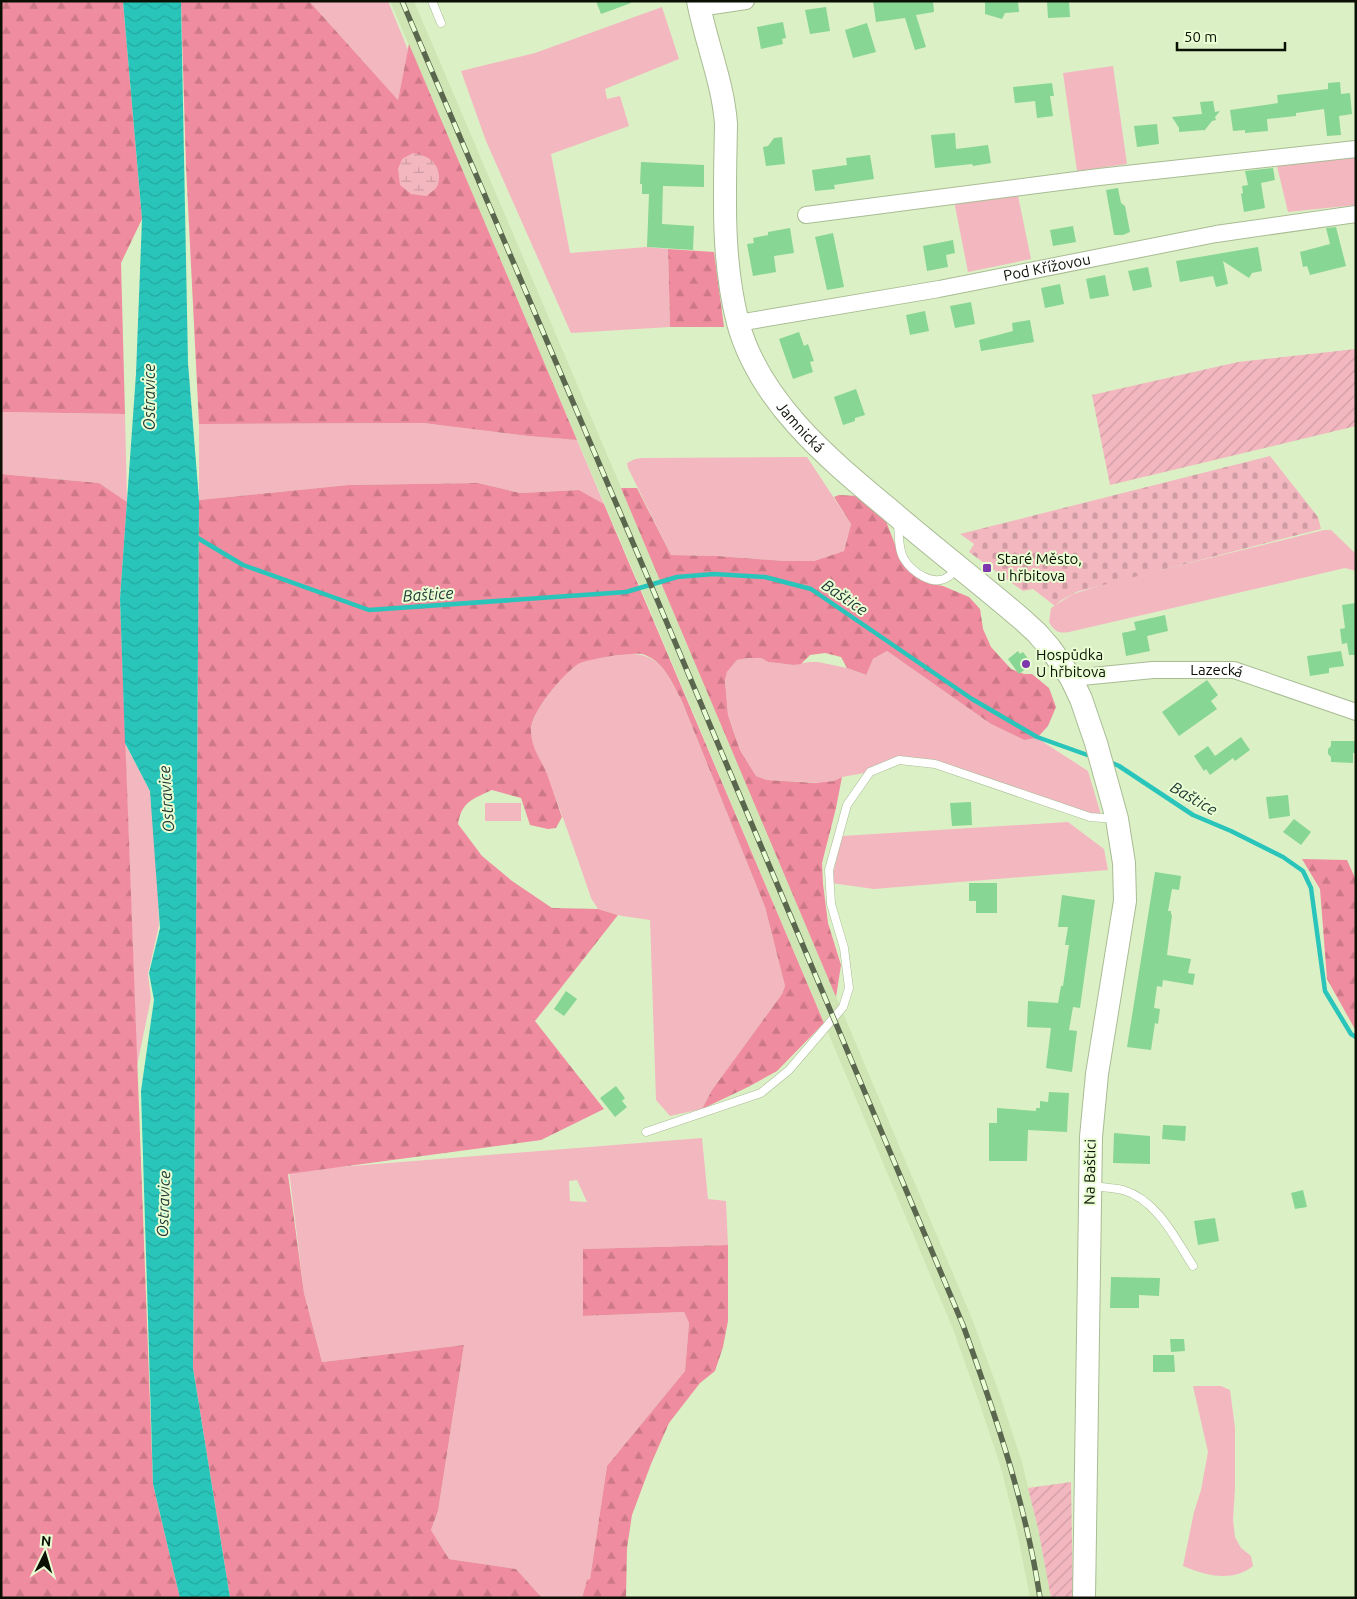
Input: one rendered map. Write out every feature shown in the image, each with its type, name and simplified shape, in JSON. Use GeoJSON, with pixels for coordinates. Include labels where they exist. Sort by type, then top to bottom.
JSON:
{"type":"FeatureCollection","features":[{"type":"Feature","properties":{"kind":"main road","name":"Jamnická"},"geometry":{"type":"LineString","coordinates":[[699,5],[725,107],[726,252],[732,294],[738,323],[745,343],[766,385],[808,437],[855,481],[1037,632],[1071,678],[1088,718],[1098,751]]}},
{"type":"Feature","properties":{"kind":"main road","name":"Na Baštici"},"geometry":{"type":"LineString","coordinates":[[1084,1598],[1091,1136],[1094,1097],[1125,901],[1124,863],[1117,819],[1098,751]]}},
{"type":"Feature","properties":{"kind":"street"},"geometry":{"type":"LineString","coordinates":[[699,5],[746,1]]}},
{"type":"Feature","properties":{"kind":"street"},"geometry":{"type":"LineString","coordinates":[[806,215],[1099,177],[1356,149]]}},
{"type":"Feature","properties":{"kind":"street","name":"Pod Křížovou"},"geometry":{"type":"LineString","coordinates":[[738,323],[940,289],[1216,234],[1356,214]]}},
{"type":"Feature","properties":{"kind":"street","name":"Lazecká"},"geometry":{"type":"LineString","coordinates":[[1071,678],[1153,670],[1234,670],[1356,712]]}},
{"type":"Feature","properties":{"kind":"lane"},"geometry":{"type":"LineString","coordinates":[[432,1],[441,23]]}},
{"type":"Feature","properties":{"kind":"lane"},"geometry":{"type":"LineString","coordinates":[[897,516],[900,546],[904,559],[919,575],[940,580],[950,576],[958,566]]}},
{"type":"Feature","properties":{"kind":"lane"},"geometry":{"type":"LineString","coordinates":[[646,1132],[761,1093],[789,1070],[843,1007],[850,988],[844,948],[831,904],[829,870],[847,805],[870,772],[899,760],[935,764],[1090,817],[1117,819]]}},
{"type":"Feature","properties":{"kind":"lane"},"geometry":{"type":"LineString","coordinates":[[1090,1186],[1124,1190],[1149,1204],[1173,1235],[1193,1266]]}},
{"type":"Feature","properties":{"kind":"shaded area"},"geometry":{"type":"Polygon","coordinates":[[[390,1],[414,1],[973,1321],[1022,1462],[1038,1528],[1051,1598],[1030,1598],[1017,1532],[1001,1468],[953,1329],[646,601],[390,1]]]}},
{"type":"Feature","properties":{"kind":"green space"},"geometry":{"type":"Polygon","coordinates":[[[1,1],[123,1],[142,219],[121,263],[125,414],[1,412],[1,1]]]}},
{"type":"Feature","properties":{"kind":"green space"},"geometry":{"type":"Polygon","coordinates":[[[181,1],[309,1],[398,100],[409,44],[577,440],[423,423],[199,424],[186,166],[181,1]]]}},
{"type":"Feature","properties":{"kind":"green space"},"geometry":{"type":"Polygon","coordinates":[[[309,1],[388,1],[408,50],[398,100],[309,1]]]}},
{"type":"Feature","properties":{"kind":"green space"},"geometry":{"type":"Polygon","coordinates":[[[662,7],[679,59],[605,89],[607,99],[620,96],[629,126],[551,154],[570,253],[647,247],[668,249],[670,327],[571,333],[486,141],[461,71],[535,53],[662,7]]]}},
{"type":"Feature","properties":{"kind":"green space"},"geometry":{"type":"Polygon","coordinates":[[[1113,66],[1127,164],[1077,171],[1063,73],[1113,66]]]}},
{"type":"Feature","properties":{"kind":"green space"},"geometry":{"type":"Polygon","coordinates":[[[413,153],[422,155],[430,160],[438,171],[438,185],[427,196],[411,194],[400,185],[398,169],[402,159],[413,153]]]}},
{"type":"Feature","properties":{"kind":"green space"},"geometry":{"type":"Polygon","coordinates":[[[1356,153],[1356,205],[1288,212],[1276,162],[1356,153]]]}},
{"type":"Feature","properties":{"kind":"green space"},"geometry":{"type":"Polygon","coordinates":[[[1017,191],[1031,259],[968,272],[954,201],[1017,191]]]}},
{"type":"Feature","properties":{"kind":"green space"},"geometry":{"type":"Polygon","coordinates":[[[668,249],[714,252],[724,327],[670,327],[668,249]]]}},
{"type":"Feature","properties":{"kind":"green space"},"geometry":{"type":"Polygon","coordinates":[[[1356,349],[1356,426],[1110,485],[1092,395],[1238,362],[1356,349]]]}},
{"type":"Feature","properties":{"kind":"green space"},"geometry":{"type":"Polygon","coordinates":[[[1,412],[125,414],[127,502],[99,483],[1,474],[1,412]]]}},
{"type":"Feature","properties":{"kind":"green space"},"geometry":{"type":"Polygon","coordinates":[[[423,423],[577,440],[604,504],[579,490],[520,493],[478,483],[348,485],[199,500],[199,424],[423,423]]]}},
{"type":"Feature","properties":{"kind":"green space"},"geometry":{"type":"Polygon","coordinates":[[[1270,456],[1318,517],[1321,529],[1076,592],[1055,606],[1033,589],[1023,591],[969,552],[974,544],[960,534],[1270,456]]]}},
{"type":"Feature","properties":{"kind":"green space"},"geometry":{"type":"Polygon","coordinates":[[[807,457],[851,524],[844,551],[814,561],[671,555],[627,463],[642,458],[807,457]]]}},
{"type":"Feature","properties":{"kind":"green space"},"geometry":{"type":"Polygon","coordinates":[[[1,474],[99,483],[127,502],[120,599],[153,1484],[180,1598],[1,1598],[1,474]]]}},
{"type":"Feature","properties":{"kind":"green space"},"geometry":{"type":"Polygon","coordinates":[[[478,483],[520,493],[579,490],[604,504],[824,1023],[777,1071],[702,1109],[712,1090],[782,994],[785,986],[765,907],[681,699],[666,672],[656,661],[642,654],[609,656],[578,664],[548,694],[532,723],[531,737],[534,748],[547,774],[562,817],[556,828],[548,829],[530,825],[521,798],[492,790],[469,802],[462,810],[458,824],[482,856],[512,881],[552,908],[598,909],[618,915],[535,1021],[604,1109],[541,1140],[288,1174],[304,1293],[322,1362],[464,1345],[438,1511],[431,1530],[449,1559],[516,1569],[542,1598],[230,1598],[193,1368],[199,500],[348,485],[478,483]]]}},
{"type":"Feature","properties":{"kind":"green space"},"geometry":{"type":"Polygon","coordinates":[[[621,488],[637,488],[671,555],[785,561],[814,561],[844,551],[851,524],[834,497],[839,495],[857,496],[884,516],[901,560],[920,578],[931,584],[943,586],[969,597],[980,609],[983,629],[991,647],[1011,669],[1024,674],[1032,674],[1049,688],[1056,707],[1048,726],[1037,738],[1024,740],[991,724],[887,651],[873,659],[866,675],[847,668],[841,657],[825,653],[810,655],[801,664],[794,665],[768,662],[761,658],[737,660],[727,672],[725,680],[728,715],[740,750],[756,776],[767,780],[816,783],[834,781],[842,777],[822,863],[828,923],[841,965],[836,997],[621,488]]]}},
{"type":"Feature","properties":{"kind":"green space"},"geometry":{"type":"Polygon","coordinates":[[[1324,530],[1331,530],[1356,554],[1356,571],[1345,568],[1069,632],[1062,633],[1057,631],[1049,622],[1051,608],[1073,594],[1112,582],[1324,530]]]}},
{"type":"Feature","properties":{"kind":"green space"},"geometry":{"type":"Polygon","coordinates":[[[887,651],[991,724],[1024,740],[1037,738],[1088,771],[1102,818],[935,764],[899,760],[870,772],[842,777],[824,783],[767,780],[756,776],[740,750],[728,715],[725,679],[727,672],[737,660],[761,658],[768,662],[794,665],[818,662],[847,668],[865,675],[873,659],[887,651]]]}},
{"type":"Feature","properties":{"kind":"green space"},"geometry":{"type":"Polygon","coordinates":[[[624,654],[646,656],[653,660],[666,672],[681,699],[765,907],[785,986],[782,994],[712,1090],[702,1109],[670,1116],[656,1100],[650,920],[622,916],[598,909],[591,898],[559,806],[534,747],[531,735],[533,722],[543,703],[557,683],[573,668],[579,663],[590,659],[624,654]]]}},
{"type":"Feature","properties":{"kind":"green space"},"geometry":{"type":"Polygon","coordinates":[[[125,743],[150,791],[157,851],[159,925],[148,974],[151,998],[137,1066],[125,743]]]}},
{"type":"Feature","properties":{"kind":"green space"},"geometry":{"type":"Polygon","coordinates":[[[485,803],[521,803],[521,821],[485,821],[485,803]]]}},
{"type":"Feature","properties":{"kind":"green space"},"geometry":{"type":"Polygon","coordinates":[[[1068,822],[1104,849],[1108,870],[874,889],[831,883],[842,836],[1068,822]]]}},
{"type":"Feature","properties":{"kind":"green space"},"geometry":{"type":"Polygon","coordinates":[[[1302,859],[1347,860],[1356,880],[1356,1031],[1327,979],[1320,889],[1302,859]]]}},
{"type":"Feature","properties":{"kind":"green space"},"geometry":{"type":"Polygon","coordinates":[[[702,1138],[708,1199],[726,1201],[728,1245],[584,1249],[583,1316],[684,1312],[689,1323],[685,1371],[607,1466],[590,1580],[587,1580],[582,1598],[542,1598],[516,1569],[449,1559],[431,1530],[438,1511],[464,1345],[322,1362],[304,1293],[289,1171],[702,1138]],[[577,1180],[569,1181],[570,1201],[587,1202],[577,1180]]]}},
{"type":"Feature","properties":{"kind":"green space"},"geometry":{"type":"Polygon","coordinates":[[[728,1245],[728,1321],[723,1347],[715,1371],[700,1383],[669,1423],[651,1464],[632,1515],[627,1548],[626,1598],[582,1598],[587,1580],[590,1579],[607,1466],[685,1371],[689,1323],[684,1312],[583,1316],[583,1249],[728,1245]]]}},
{"type":"Feature","properties":{"kind":"green space"},"geometry":{"type":"Polygon","coordinates":[[[1193,1386],[1221,1386],[1230,1390],[1235,1428],[1233,1520],[1235,1537],[1241,1548],[1251,1556],[1253,1566],[1245,1571],[1227,1576],[1200,1572],[1183,1566],[1208,1452],[1193,1386]]]}},
{"type":"Feature","properties":{"kind":"green space"},"geometry":{"type":"Polygon","coordinates":[[[1071,1482],[1073,1598],[1051,1598],[1038,1528],[1028,1488],[1071,1482]]]}},
{"type":"Feature","properties":{"kind":"water","name":"Ostravice"},"geometry":{"type":"Polygon","coordinates":[[[123,1],[181,1],[188,363],[199,500],[193,1368],[230,1598],[180,1598],[153,1484],[141,1091],[154,1000],[149,973],[160,928],[150,791],[125,743],[120,599],[136,374],[142,219],[123,1]]]}},
{"type":"Feature","properties":{"kind":"building"},"geometry":{"type":"Polygon","coordinates":[[[596,1],[631,1],[631,3],[601,14],[596,1]]]}},
{"type":"Feature","properties":{"kind":"building"},"geometry":{"type":"Polygon","coordinates":[[[873,1],[933,1],[934,12],[916,15],[926,47],[915,50],[905,18],[876,22],[873,1]]]}},
{"type":"Feature","properties":{"kind":"building"},"geometry":{"type":"Polygon","coordinates":[[[985,1],[1018,1],[1019,12],[1005,13],[1002,19],[985,14],[985,1]]]}},
{"type":"Feature","properties":{"kind":"building"},"geometry":{"type":"Polygon","coordinates":[[[1047,1],[1069,1],[1070,17],[1048,18],[1047,1]]]}},
{"type":"Feature","properties":{"kind":"building"},"geometry":{"type":"Polygon","coordinates":[[[826,7],[830,31],[810,34],[805,10],[826,7]]]}},
{"type":"Feature","properties":{"kind":"building"},"geometry":{"type":"Polygon","coordinates":[[[783,22],[786,38],[782,39],[783,44],[761,49],[757,27],[783,22]]]}},
{"type":"Feature","properties":{"kind":"building"},"geometry":{"type":"Polygon","coordinates":[[[867,23],[876,52],[853,58],[845,30],[867,23]]]}},
{"type":"Feature","properties":{"kind":"building"},"geometry":{"type":"Polygon","coordinates":[[[1340,82],[1341,94],[1350,93],[1352,114],[1339,116],[1341,135],[1327,136],[1324,109],[1296,113],[1296,116],[1267,119],[1268,131],[1245,133],[1245,130],[1233,131],[1230,110],[1278,103],[1277,95],[1328,89],[1328,83],[1340,82]]]}},
{"type":"Feature","properties":{"kind":"building"},"geometry":{"type":"Polygon","coordinates":[[[1052,83],[1054,96],[1050,96],[1053,116],[1037,118],[1035,101],[1015,103],[1013,87],[1052,83]]]}},
{"type":"Feature","properties":{"kind":"building"},"geometry":{"type":"Polygon","coordinates":[[[1213,101],[1215,112],[1220,111],[1215,117],[1216,120],[1212,121],[1204,131],[1179,132],[1179,128],[1172,117],[1202,114],[1200,102],[1213,101]]]}},
{"type":"Feature","properties":{"kind":"building"},"geometry":{"type":"Polygon","coordinates":[[[1157,124],[1159,144],[1137,147],[1134,126],[1157,124]]]}},
{"type":"Feature","properties":{"kind":"building"},"geometry":{"type":"Polygon","coordinates":[[[955,133],[956,149],[988,145],[991,163],[935,168],[931,135],[955,133]]]}},
{"type":"Feature","properties":{"kind":"building"},"geometry":{"type":"Polygon","coordinates":[[[782,137],[785,164],[766,166],[763,147],[768,146],[774,138],[782,137]]]}},
{"type":"Feature","properties":{"kind":"building"},"geometry":{"type":"Polygon","coordinates":[[[870,155],[874,179],[834,185],[835,189],[815,191],[812,170],[847,165],[846,158],[870,155]]]}},
{"type":"Feature","properties":{"kind":"building"},"geometry":{"type":"Polygon","coordinates":[[[641,162],[704,165],[704,187],[663,186],[662,224],[694,226],[693,250],[647,247],[649,194],[642,194],[642,184],[640,184],[641,162]]]}},
{"type":"Feature","properties":{"kind":"building"},"geometry":{"type":"Polygon","coordinates":[[[1273,168],[1275,180],[1261,183],[1265,208],[1244,212],[1241,194],[1243,193],[1242,186],[1248,185],[1245,171],[1273,168]]]}},
{"type":"Feature","properties":{"kind":"building"},"geometry":{"type":"Polygon","coordinates":[[[1118,188],[1121,203],[1125,206],[1130,232],[1123,235],[1114,235],[1106,190],[1118,188]]]}},
{"type":"Feature","properties":{"kind":"building"},"geometry":{"type":"Polygon","coordinates":[[[1073,226],[1076,242],[1053,246],[1050,230],[1073,226]]]}},
{"type":"Feature","properties":{"kind":"building"},"geometry":{"type":"Polygon","coordinates":[[[1336,227],[1346,266],[1310,275],[1307,266],[1303,267],[1300,252],[1330,244],[1326,228],[1336,227]]]}},
{"type":"Feature","properties":{"kind":"building"},"geometry":{"type":"Polygon","coordinates":[[[790,228],[794,253],[774,256],[776,272],[753,276],[747,244],[754,243],[753,238],[768,235],[768,232],[790,228]]]}},
{"type":"Feature","properties":{"kind":"building"},"geometry":{"type":"Polygon","coordinates":[[[833,233],[844,287],[827,290],[815,237],[833,233]]]}},
{"type":"Feature","properties":{"kind":"building"},"geometry":{"type":"Polygon","coordinates":[[[953,240],[955,253],[946,255],[948,267],[927,271],[923,246],[953,240]]]}},
{"type":"Feature","properties":{"kind":"building"},"geometry":{"type":"Polygon","coordinates":[[[1258,247],[1262,271],[1252,273],[1249,278],[1223,261],[1228,284],[1216,287],[1213,276],[1180,282],[1176,261],[1258,247]]]}},
{"type":"Feature","properties":{"kind":"building"},"geometry":{"type":"Polygon","coordinates":[[[1148,267],[1152,287],[1133,291],[1128,271],[1148,267]]]}},
{"type":"Feature","properties":{"kind":"building"},"geometry":{"type":"Polygon","coordinates":[[[1105,275],[1109,296],[1090,299],[1086,279],[1105,275]]]}},
{"type":"Feature","properties":{"kind":"building"},"geometry":{"type":"Polygon","coordinates":[[[1060,284],[1064,304],[1045,308],[1041,288],[1060,284]]]}},
{"type":"Feature","properties":{"kind":"building"},"geometry":{"type":"Polygon","coordinates":[[[971,302],[975,324],[955,328],[950,306],[971,302]]]}},
{"type":"Feature","properties":{"kind":"building"},"geometry":{"type":"Polygon","coordinates":[[[925,311],[929,331],[910,335],[906,315],[925,311]]]}},
{"type":"Feature","properties":{"kind":"building"},"geometry":{"type":"Polygon","coordinates":[[[1030,320],[1034,342],[981,351],[979,340],[1013,331],[1012,323],[1030,320]]]}},
{"type":"Feature","properties":{"kind":"building"},"geometry":{"type":"Polygon","coordinates":[[[799,332],[804,346],[808,344],[814,361],[810,362],[813,372],[793,379],[779,339],[799,332]]]}},
{"type":"Feature","properties":{"kind":"building"},"geometry":{"type":"Polygon","coordinates":[[[856,389],[865,415],[843,425],[834,397],[856,389]]]}},
{"type":"Feature","properties":{"kind":"building"},"geometry":{"type":"Polygon","coordinates":[[[1356,603],[1356,655],[1349,655],[1347,643],[1342,644],[1340,629],[1345,628],[1342,605],[1356,603]]]}},
{"type":"Feature","properties":{"kind":"building"},"geometry":{"type":"Polygon","coordinates":[[[1165,615],[1168,631],[1147,636],[1150,651],[1126,656],[1122,633],[1136,630],[1134,622],[1165,615]]]}},
{"type":"Feature","properties":{"kind":"building"},"geometry":{"type":"Polygon","coordinates":[[[1018,651],[1020,654],[1023,652],[1032,664],[1019,674],[1008,659],[1018,651]]]}},
{"type":"Feature","properties":{"kind":"building"},"geometry":{"type":"Polygon","coordinates":[[[1341,651],[1344,666],[1329,668],[1329,673],[1310,676],[1307,656],[1341,651]]]}},
{"type":"Feature","properties":{"kind":"building"},"geometry":{"type":"Polygon","coordinates":[[[1207,680],[1218,695],[1211,701],[1217,709],[1179,736],[1162,712],[1207,680]]]}},
{"type":"Feature","properties":{"kind":"building"},"geometry":{"type":"Polygon","coordinates":[[[1241,737],[1250,750],[1235,761],[1233,758],[1210,775],[1206,769],[1204,771],[1194,756],[1208,746],[1215,756],[1241,737]]]}},
{"type":"Feature","properties":{"kind":"building"},"geometry":{"type":"Polygon","coordinates":[[[1331,741],[1356,741],[1356,753],[1353,753],[1353,763],[1331,762],[1328,749],[1331,746],[1331,741]]]}},
{"type":"Feature","properties":{"kind":"building"},"geometry":{"type":"Polygon","coordinates":[[[1288,795],[1290,816],[1269,819],[1266,797],[1288,795]]]}},
{"type":"Feature","properties":{"kind":"building"},"geometry":{"type":"Polygon","coordinates":[[[971,802],[972,825],[952,826],[950,803],[971,802]]]}},
{"type":"Feature","properties":{"kind":"building"},"geometry":{"type":"Polygon","coordinates":[[[1294,819],[1311,832],[1301,845],[1283,832],[1294,819]]]}},
{"type":"Feature","properties":{"kind":"building"},"geometry":{"type":"Polygon","coordinates":[[[1155,872],[1181,876],[1179,890],[1172,889],[1168,911],[1171,911],[1172,915],[1167,955],[1191,959],[1188,973],[1195,974],[1193,985],[1163,980],[1162,987],[1157,986],[1154,1008],[1160,1009],[1158,1024],[1155,1023],[1151,1050],[1127,1047],[1155,872]]]}},
{"type":"Feature","properties":{"kind":"building"},"geometry":{"type":"Polygon","coordinates":[[[969,883],[997,883],[997,913],[976,913],[976,901],[969,901],[969,883]]]}},
{"type":"Feature","properties":{"kind":"building"},"geometry":{"type":"Polygon","coordinates":[[[1062,895],[1095,900],[1080,1008],[1073,1007],[1069,1030],[1077,1031],[1072,1072],[1046,1068],[1051,1028],[1027,1027],[1028,1001],[1058,1003],[1061,986],[1063,986],[1069,945],[1065,945],[1068,927],[1058,927],[1062,895]]]}},
{"type":"Feature","properties":{"kind":"building"},"geometry":{"type":"Polygon","coordinates":[[[566,991],[577,999],[564,1016],[554,1009],[566,991]]]}},
{"type":"Feature","properties":{"kind":"building"},"geometry":{"type":"Polygon","coordinates":[[[616,1086],[625,1098],[622,1101],[627,1107],[615,1117],[600,1098],[616,1086]]]}},
{"type":"Feature","properties":{"kind":"building"},"geometry":{"type":"Polygon","coordinates":[[[1049,1092],[1069,1093],[1067,1132],[1028,1130],[1027,1161],[989,1161],[989,1123],[997,1123],[997,1108],[1036,1111],[1036,1108],[1040,1108],[1040,1101],[1048,1102],[1049,1092]]]}},
{"type":"Feature","properties":{"kind":"building"},"geometry":{"type":"Polygon","coordinates":[[[1163,1125],[1186,1126],[1185,1141],[1162,1139],[1163,1125]]]}},
{"type":"Feature","properties":{"kind":"building"},"geometry":{"type":"Polygon","coordinates":[[[1114,1133],[1150,1136],[1150,1164],[1113,1163],[1114,1133]]]}},
{"type":"Feature","properties":{"kind":"building"},"geometry":{"type":"Polygon","coordinates":[[[1303,1190],[1307,1207],[1295,1209],[1291,1193],[1303,1190]]]}},
{"type":"Feature","properties":{"kind":"building"},"geometry":{"type":"Polygon","coordinates":[[[1215,1218],[1219,1241],[1198,1245],[1194,1221],[1215,1218]]]}},
{"type":"Feature","properties":{"kind":"building"},"geometry":{"type":"Polygon","coordinates":[[[1111,1277],[1160,1278],[1159,1296],[1139,1295],[1139,1308],[1110,1308],[1111,1277]]]}},
{"type":"Feature","properties":{"kind":"building"},"geometry":{"type":"Polygon","coordinates":[[[1170,1339],[1184,1339],[1185,1351],[1171,1352],[1170,1339]]]}},
{"type":"Feature","properties":{"kind":"building"},"geometry":{"type":"Polygon","coordinates":[[[1153,1355],[1174,1355],[1175,1372],[1153,1372],[1153,1355]]]}},
{"type":"Feature","properties":{"kind":"waterway","name":"Baštice"},"geometry":{"type":"LineString","coordinates":[[196,537],[243,565],[369,610],[626,592],[677,577],[714,574],[765,577],[811,589],[972,699],[1037,737],[1093,757]]}},
{"type":"Feature","properties":{"kind":"waterway","name":"Baštice"},"geometry":{"type":"LineString","coordinates":[[1110,762],[1193,815],[1231,831],[1283,857],[1303,871],[1311,888],[1325,991],[1351,1034],[1356,1037]]}},
{"type":"Feature","properties":{"kind":"railway"},"geometry":{"type":"LineString","coordinates":[[402,1],[963,1325],[987,1392],[1018,1494],[1027,1528],[1040,1598]]}},
{"type":"Feature","properties":{"kind":"place","name":"Staré Město, u hřbitova"},"geometry":{"type":"Point","coordinates":[987,568]}},
{"type":"Feature","properties":{"kind":"place","name":"Hospůdka U hřbitova"},"geometry":{"type":"Point","coordinates":[1026,664]}}]}
